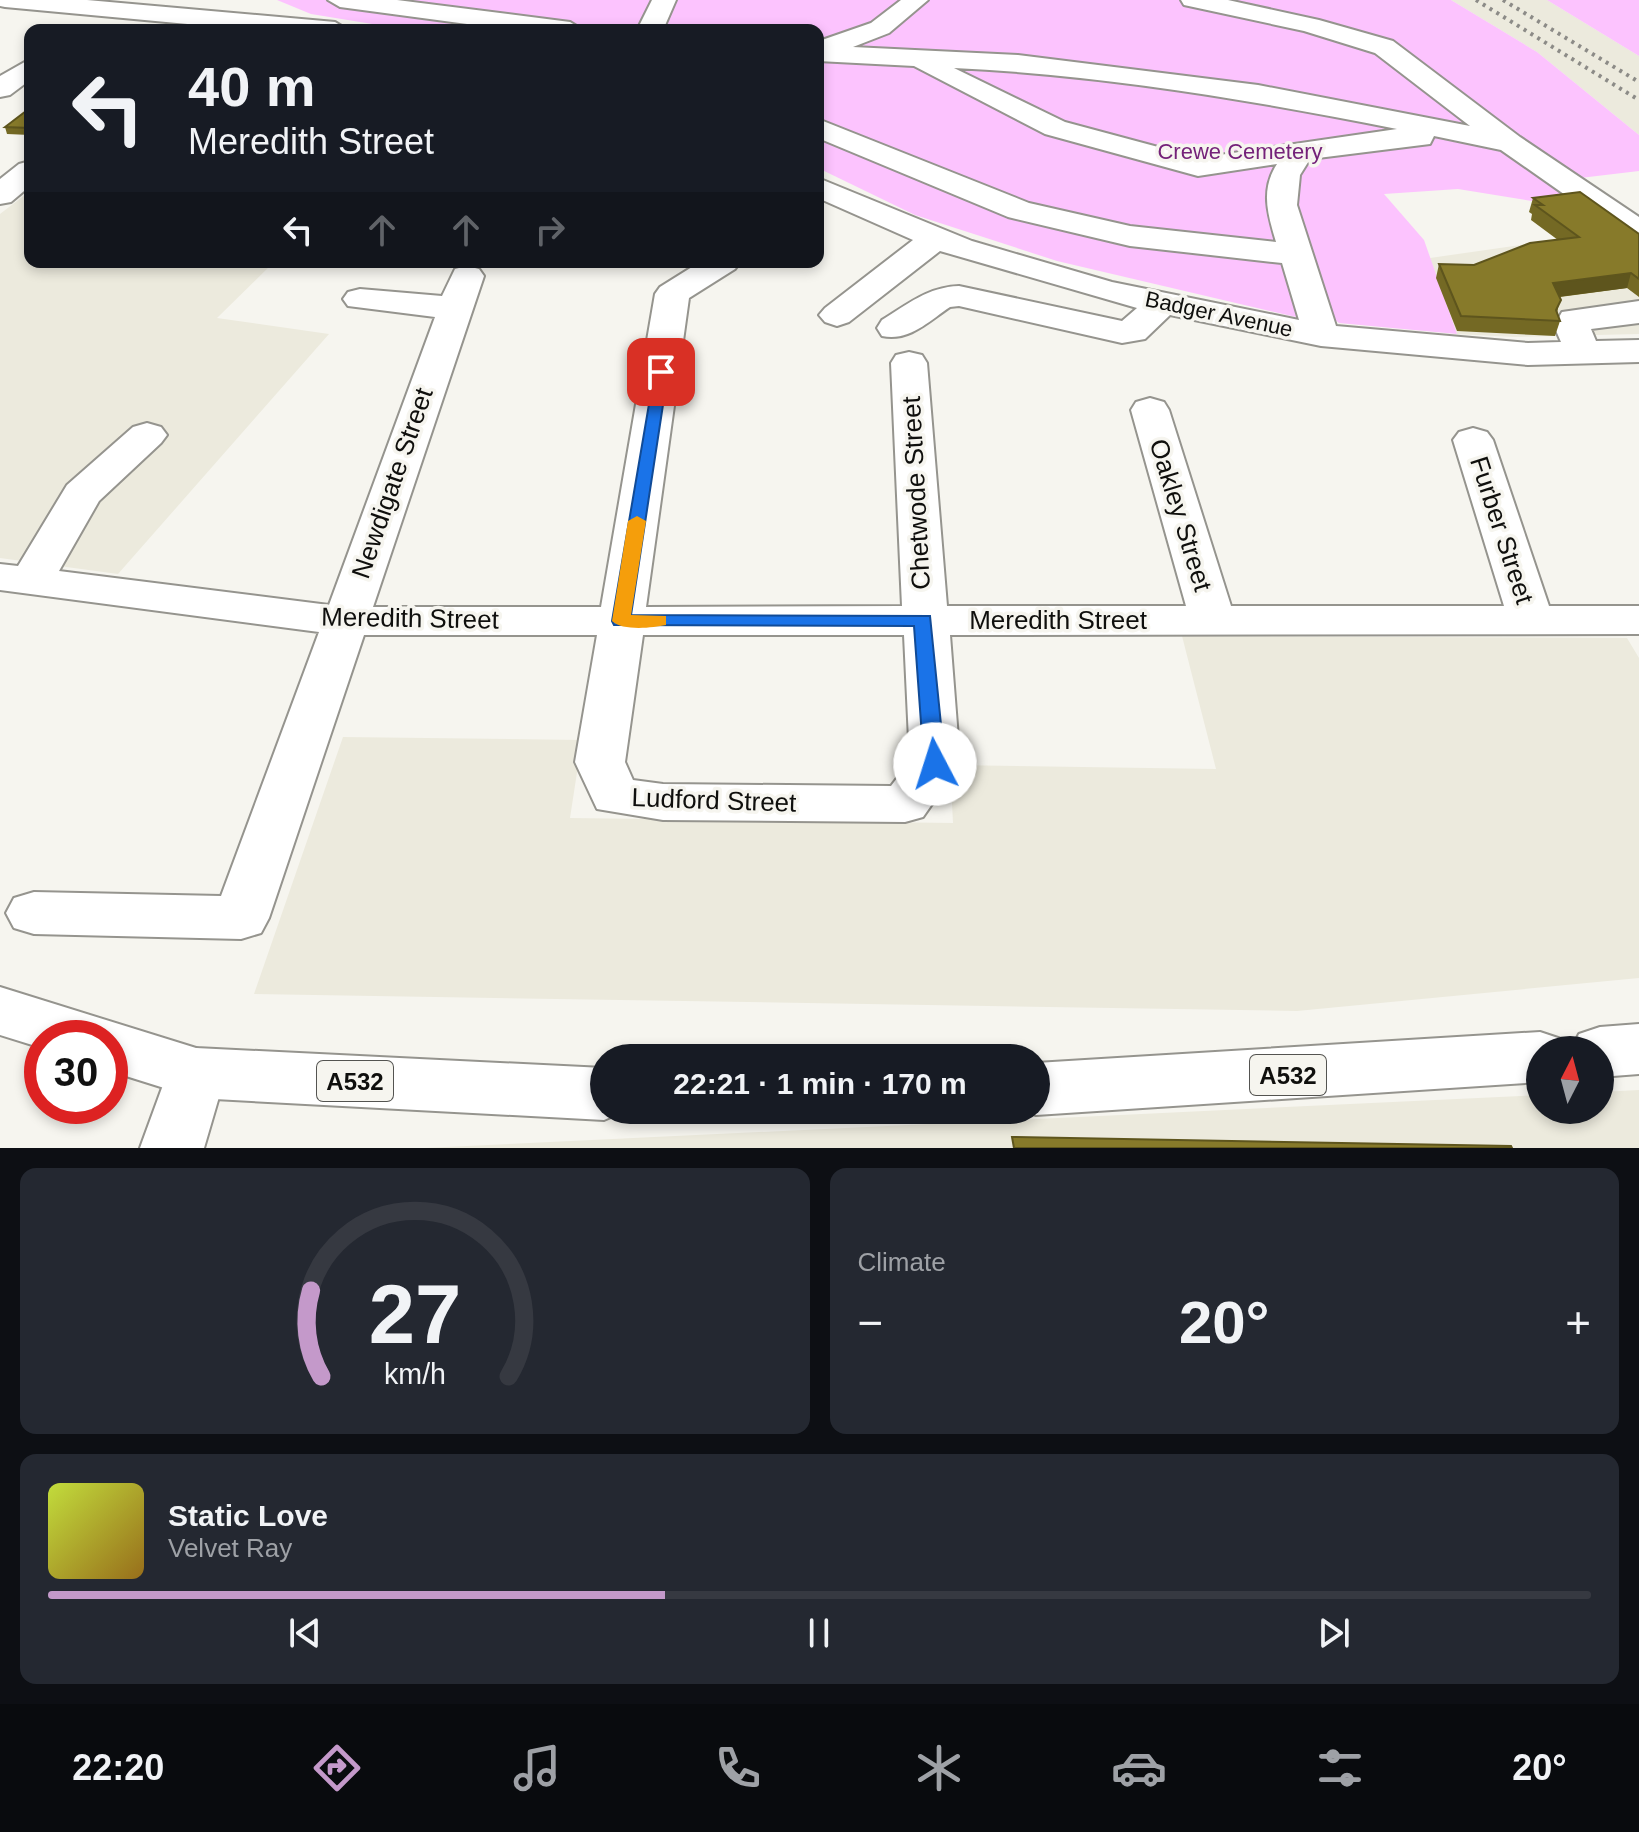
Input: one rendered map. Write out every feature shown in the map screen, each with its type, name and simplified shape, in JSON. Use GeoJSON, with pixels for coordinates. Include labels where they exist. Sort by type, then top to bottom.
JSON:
{"type":"FeatureCollection","features":[{"type":"Feature","properties":{"kind":"street"},"geometry":{"type":"LineString","coordinates":[[5,0],[283,24]]}},
{"type":"Feature","properties":{"kind":"street"},"geometry":{"type":"LineString","coordinates":[[340,0],[483,24]]}},
{"type":"Feature","properties":{"kind":"street"},"geometry":{"type":"LineString","coordinates":[[653,24],[664,0]]}},
{"type":"Feature","properties":{"kind":"street"},"geometry":{"type":"LineString","coordinates":[[824,49],[880,28],[916,0]]}},
{"type":"Feature","properties":{"kind":"street"},"geometry":{"type":"LineString","coordinates":[[1193,0],[1310,25],[1384,47]]}},
{"type":"Feature","properties":{"kind":"street"},"geometry":{"type":"LineString","coordinates":[[1354,12],[1384,47],[1510,143],[1639,232]]}},
{"type":"Feature","properties":{"kind":"street"},"geometry":{"type":"LineString","coordinates":[[824,51],[1018,63],[1258,93],[1510,143]]}},
{"type":"Feature","properties":{"kind":"street"},"geometry":{"type":"LineString","coordinates":[[889,54],[941,70],[1055,128],[1198,167],[1238,181],[1281,205]]}},
{"type":"Feature","properties":{"kind":"street"},"geometry":{"type":"LineString","coordinates":[[0,89],[24,57]]}},
{"type":"Feature","properties":{"kind":"street"},"geometry":{"type":"LineString","coordinates":[[824,130],[1019,210],[1130,236],[1206,261],[1295,254]]}},
{"type":"Feature","properties":{"kind":"street"},"geometry":{"type":"LineString","coordinates":[[1198,167],[1395,138],[1419,138],[1473,146],[1510,143]]}},
{"type":"Feature","properties":{"kind":"street"},"geometry":{"type":"LineString","coordinates":[[1300,152],[1285,175],[1281,205],[1321,335]]}},
{"type":"Feature","properties":{"kind":"street"},"geometry":{"type":"LineString","coordinates":[[0,195],[24,175]]}},
{"type":"Feature","properties":{"kind":"street","name":"Badger Avenue"},"geometry":{"type":"LineString","coordinates":[[825,198],[936,238],[1106,291],[1321,335],[1501,352],[1639,351]]}},
{"type":"Feature","properties":{"kind":"street"},"geometry":{"type":"LineString","coordinates":[[837,315],[936,238]]}},
{"type":"Feature","properties":{"kind":"street","name":"Ludford Street"},"geometry":{"type":"LineString","coordinates":[[713,268],[672,294],[600,762],[615,796],[663,802],[905,804]]}},
{"type":"Feature","properties":{"kind":"street"},"geometry":{"type":"LineString","coordinates":[[360,299],[465,278]]}},
{"type":"Feature","properties":{"kind":"street","name":"Newdigate Street"},"geometry":{"type":"LineString","coordinates":[[34,913],[241,918],[465,278]]}},
{"type":"Feature","properties":{"kind":"street","name":"Chetwode Street"},"geometry":{"type":"LineString","coordinates":[[905,804],[935,764],[902,346],[942,297],[981,300],[1122,332],[1132,331],[1162,303]]}},
{"type":"Feature","properties":{"kind":"street"},"geometry":{"type":"LineString","coordinates":[[1583,352],[1572,326],[1575,320],[1639,312]]}},
{"type":"Feature","properties":{"kind":"street","name":"Oakley Street"},"geometry":{"type":"LineString","coordinates":[[1150,410],[1213,620]]}},
{"type":"Feature","properties":{"kind":"street"},"geometry":{"type":"LineString","coordinates":[[15,579],[82,494],[147,435]]}},
{"type":"Feature","properties":{"kind":"street","name":"Furber Street"},"geometry":{"type":"LineString","coordinates":[[1473,440],[1531,619]]}},
{"type":"Feature","properties":{"kind":"street","name":"Meredith Street"},"geometry":{"type":"LineString","coordinates":[[15,579],[343,621],[1639,620]]}},
{"type":"Feature","properties":{"kind":"street"},"geometry":{"type":"LineString","coordinates":[[0,1011],[29,1020]]}},
{"type":"Feature","properties":{"kind":"street"},"geometry":{"type":"LineString","coordinates":[[1614,1051],[1639,1049]]}},
{"type":"Feature","properties":{"kind":"street","name":"A532"},"geometry":{"type":"LineString","coordinates":[[128,1052],[196,1073],[590,1093]]}},
{"type":"Feature","properties":{"kind":"street","name":"A532"},"geometry":{"type":"LineString","coordinates":[[1050,1088],[1526,1058]]}},
{"type":"Feature","properties":{"kind":"street"},"geometry":{"type":"LineString","coordinates":[[172,1148],[196,1073]]}},
{"type":"Feature","properties":{"kind":"shaded area"},"geometry":{"type":"Polygon","coordinates":[[[1451,0],[1547,0],[1639,56],[1639,135],[1537,52],[1451,0]]]}},
{"type":"Feature","properties":{"kind":"shaded area"},"geometry":{"type":"Polygon","coordinates":[[[24,196],[24,268],[268,268],[217,318],[329,334],[118,574],[0,558],[0,214],[24,196]]]}},
{"type":"Feature","properties":{"kind":"shaded area"},"geometry":{"type":"Polygon","coordinates":[[[1562,239],[1639,243],[1639,334],[1515,337],[1457,334],[1430,258],[1562,239]]]}},
{"type":"Feature","properties":{"kind":"shaded area"},"geometry":{"type":"Polygon","coordinates":[[[1182,636],[1627,638],[1639,658],[1639,978],[1297,1011],[254,994],[343,737],[582,740],[570,818],[953,823],[950,765],[1216,769],[1182,636]]]}},
{"type":"Feature","properties":{"kind":"shaded area"},"geometry":{"type":"Polygon","coordinates":[[[1639,1090],[1639,1148],[424,1148],[929,1124],[1050,1124],[1050,1118],[1526,1096],[1526,1124],[1614,1124],[1614,1091],[1639,1090]]]}},
{"type":"Feature","properties":{"kind":"green space","name":"Crewe Cemetery"},"geometry":{"type":"Polygon","coordinates":[[[277,0],[1451,0],[1537,52],[1639,135],[1639,171],[1580,178],[1617,202],[1569,207],[1458,189],[1384,194],[1424,240],[1457,334],[1339,323],[1321,309],[1304,308],[1296,317],[1057,261],[915,215],[824,171],[824,24],[372,24],[311,14],[277,0]]]}},
{"type":"Feature","properties":{"kind":"green space"},"geometry":{"type":"Polygon","coordinates":[[[1547,0],[1639,0],[1639,56],[1547,0]]]}},
{"type":"Feature","properties":{"kind":"building"},"geometry":{"type":"Polygon","coordinates":[[[24,113],[24,128],[5,127],[24,113]]]}},
{"type":"Feature","properties":{"kind":"building"},"geometry":{"type":"Polygon","coordinates":[[[1580,192],[1639,234],[1639,279],[1631,273],[1553,283],[1561,300],[1556,310],[1560,321],[1461,316],[1439,264],[1474,265],[1530,243],[1579,237],[1535,205],[1543,205],[1533,198],[1580,192]]]}},
{"type":"Feature","properties":{"kind":"building"},"geometry":{"type":"Polygon","coordinates":[[[1012,1137],[1511,1146],[1512,1148],[1014,1148],[1012,1137]]]}},
{"type":"Feature","properties":{"kind":"railway"},"geometry":{"type":"LineString","coordinates":[[1476,0],[1639,100]]}},
{"type":"Feature","properties":{"kind":"railway"},"geometry":{"type":"LineString","coordinates":[[1503,0],[1639,82]]}},
{"type":"Feature","properties":{"kind":"slow traffic"},"geometry":{"type":"LineString","coordinates":[[637,521],[621,621],[659,621]]}},
{"type":"Feature","properties":{"kind":"route"},"geometry":{"type":"LineString","coordinates":[[661,372],[621,621],[923,621],[935,764]]}}]}
